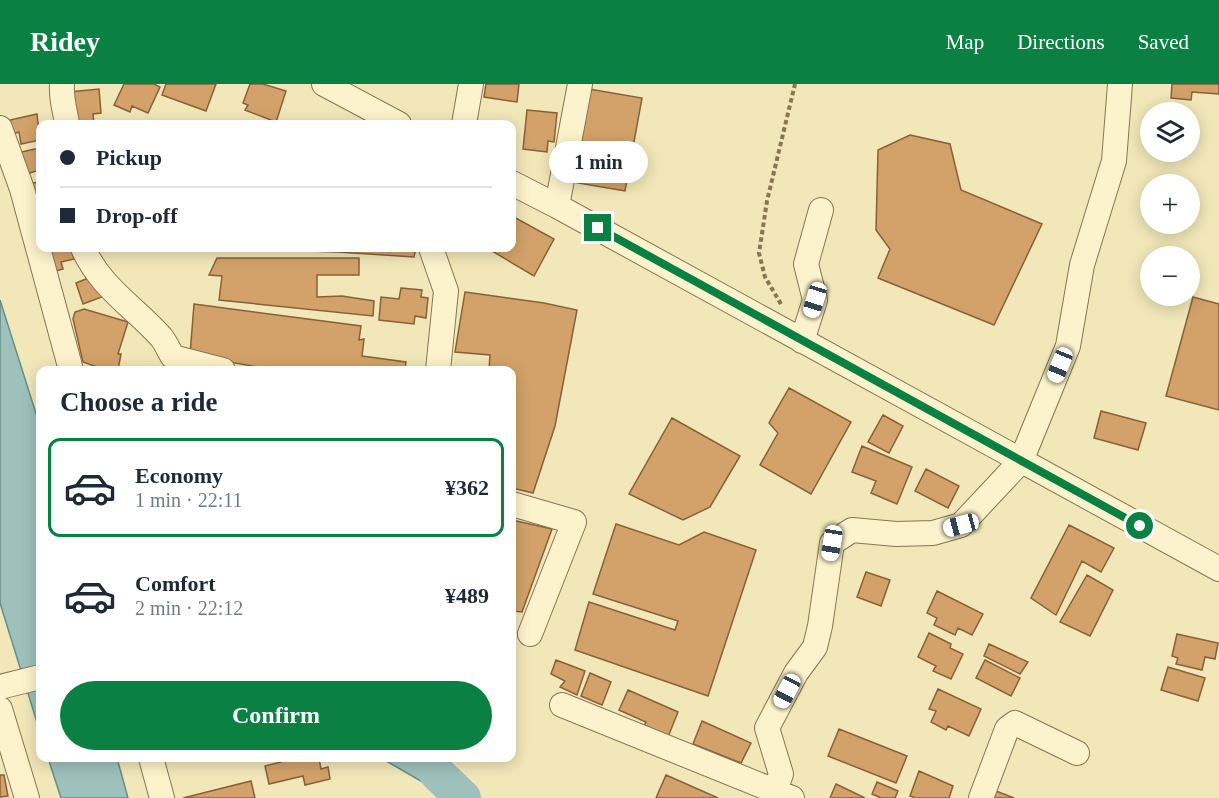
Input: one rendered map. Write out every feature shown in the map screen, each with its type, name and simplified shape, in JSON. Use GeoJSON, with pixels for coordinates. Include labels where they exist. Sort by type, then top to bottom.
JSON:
{"type":"FeatureCollection","features":[{"type":"Feature","properties":{"kind":"street"},"geometry":{"type":"LineString","coordinates":[[62,84],[61,100],[66,120]]}},
{"type":"Feature","properties":{"kind":"street"},"geometry":{"type":"LineString","coordinates":[[324,84],[346,90],[393,120]]}},
{"type":"Feature","properties":{"kind":"street"},"geometry":{"type":"LineString","coordinates":[[465,120],[471,84]]}},
{"type":"Feature","properties":{"kind":"street"},"geometry":{"type":"LineString","coordinates":[[557,206],[580,84]]}},
{"type":"Feature","properties":{"kind":"street"},"geometry":{"type":"LineString","coordinates":[[784,795],[781,774],[767,728],[796,673],[815,647],[832,543],[852,530],[896,534],[933,533],[961,525],[1021,460],[1068,346],[1082,265],[1114,161],[1120,84]]}},
{"type":"Feature","properties":{"kind":"street"},"geometry":{"type":"LineString","coordinates":[[0,128],[22,189],[36,241]]}},
{"type":"Feature","properties":{"kind":"street"},"geometry":{"type":"LineString","coordinates":[[516,185],[1219,569]]}},
{"type":"Feature","properties":{"kind":"street"},"geometry":{"type":"LineString","coordinates":[[802,341],[815,300],[806,264],[821,210]]}},
{"type":"Feature","properties":{"kind":"street"},"geometry":{"type":"LineString","coordinates":[[39,252],[70,366]]}},
{"type":"Feature","properties":{"kind":"street"},"geometry":{"type":"LineString","coordinates":[[85,252],[90,264],[128,307],[161,338],[173,357],[208,366]]}},
{"type":"Feature","properties":{"kind":"street"},"geometry":{"type":"LineString","coordinates":[[432,252],[446,291],[438,366]]}},
{"type":"Feature","properties":{"kind":"street"},"geometry":{"type":"LineString","coordinates":[[516,505],[574,522],[530,634]]}},
{"type":"Feature","properties":{"kind":"street"},"geometry":{"type":"LineString","coordinates":[[0,687],[36,678]]}},
{"type":"Feature","properties":{"kind":"street"},"geometry":{"type":"LineString","coordinates":[[562,705],[784,795]]}},
{"type":"Feature","properties":{"kind":"street"},"geometry":{"type":"LineString","coordinates":[[0,710],[27,798]]}},
{"type":"Feature","properties":{"kind":"street"},"geometry":{"type":"LineString","coordinates":[[981,798],[1007,729],[1015,723],[1077,753]]}},
{"type":"Feature","properties":{"kind":"street"},"geometry":{"type":"LineString","coordinates":[[152,762],[162,798]]}},
{"type":"Feature","properties":{"kind":"path"},"geometry":{"type":"LineString","coordinates":[[795,84],[767,201],[759,253],[765,277],[802,341]]}},
{"type":"Feature","properties":{"kind":"water"},"geometry":{"type":"Polygon","coordinates":[[[0,300],[36,413],[36,719],[0,603],[0,300]]]}},
{"type":"Feature","properties":{"kind":"water"},"geometry":{"type":"Polygon","coordinates":[[[49,762],[118,762],[128,798],[61,798],[49,762]]]}},
{"type":"Feature","properties":{"kind":"water"},"geometry":{"type":"Polygon","coordinates":[[[388,762],[448,762],[426,784],[388,762]]]}},
{"type":"Feature","properties":{"kind":"building"},"geometry":{"type":"Polygon","coordinates":[[[124,84],[154,84],[160,87],[148,113],[132,106],[130,112],[114,105],[124,84]]]}},
{"type":"Feature","properties":{"kind":"building"},"geometry":{"type":"Polygon","coordinates":[[[166,84],[216,84],[206,111],[162,95],[166,84]]]}},
{"type":"Feature","properties":{"kind":"building"},"geometry":{"type":"Polygon","coordinates":[[[250,84],[263,84],[286,91],[277,120],[245,110],[248,105],[243,103],[250,84]]]}},
{"type":"Feature","properties":{"kind":"building"},"geometry":{"type":"Polygon","coordinates":[[[486,84],[519,84],[517,102],[484,97],[486,84]]]}},
{"type":"Feature","properties":{"kind":"building"},"geometry":{"type":"Polygon","coordinates":[[[1172,84],[1219,84],[1219,94],[1192,92],[1191,100],[1171,98],[1172,84]]]}},
{"type":"Feature","properties":{"kind":"building"},"geometry":{"type":"Polygon","coordinates":[[[99,89],[101,113],[93,114],[94,120],[72,120],[69,92],[99,89]]]}},
{"type":"Feature","properties":{"kind":"building"},"geometry":{"type":"Polygon","coordinates":[[[589,89],[642,98],[625,191],[572,182],[589,89]]]}},
{"type":"Feature","properties":{"kind":"building"},"geometry":{"type":"Polygon","coordinates":[[[527,110],[557,113],[554,142],[548,141],[547,152],[523,149],[527,110]]]}},
{"type":"Feature","properties":{"kind":"building"},"geometry":{"type":"Polygon","coordinates":[[[37,114],[36,141],[21,144],[19,132],[13,134],[10,120],[37,114]]]}},
{"type":"Feature","properties":{"kind":"building"},"geometry":{"type":"Polygon","coordinates":[[[910,135],[950,144],[961,190],[1042,224],[994,325],[878,278],[890,249],[876,230],[878,150],[910,135]]]}},
{"type":"Feature","properties":{"kind":"building"},"geometry":{"type":"Polygon","coordinates":[[[36,149],[36,171],[26,174],[21,152],[36,149]]]}},
{"type":"Feature","properties":{"kind":"building"},"geometry":{"type":"Polygon","coordinates":[[[36,182],[36,197],[35,197],[31,184],[36,182]]]}},
{"type":"Feature","properties":{"kind":"building"},"geometry":{"type":"Polygon","coordinates":[[[516,218],[554,239],[534,276],[494,252],[516,252],[516,218]]]}},
{"type":"Feature","properties":{"kind":"building"},"geometry":{"type":"Polygon","coordinates":[[[46,252],[72,252],[74,259],[61,262],[63,269],[52,272],[46,252]]]}},
{"type":"Feature","properties":{"kind":"building"},"geometry":{"type":"Polygon","coordinates":[[[338,252],[415,252],[414,257],[338,252]]]}},
{"type":"Feature","properties":{"kind":"building"},"geometry":{"type":"Polygon","coordinates":[[[217,258],[359,258],[359,275],[317,275],[317,297],[342,296],[374,301],[373,316],[219,300],[222,276],[209,275],[217,258]]]}},
{"type":"Feature","properties":{"kind":"building"},"geometry":{"type":"Polygon","coordinates":[[[91,277],[107,295],[83,304],[76,283],[91,277]]]}},
{"type":"Feature","properties":{"kind":"building"},"geometry":{"type":"Polygon","coordinates":[[[401,288],[422,290],[421,297],[428,298],[426,318],[415,316],[414,324],[379,320],[381,297],[399,299],[401,288]]]}},
{"type":"Feature","properties":{"kind":"building"},"geometry":{"type":"Polygon","coordinates":[[[465,292],[577,310],[555,426],[533,493],[516,489],[516,366],[489,366],[490,355],[455,352],[465,292]]]}},
{"type":"Feature","properties":{"kind":"building"},"geometry":{"type":"Polygon","coordinates":[[[1200,299],[1219,304],[1219,410],[1166,396],[1191,306],[1200,306],[1200,299]]]}},
{"type":"Feature","properties":{"kind":"building"},"geometry":{"type":"Polygon","coordinates":[[[194,304],[361,326],[359,340],[364,339],[362,356],[406,362],[406,366],[252,366],[190,355],[194,304]]]}},
{"type":"Feature","properties":{"kind":"building"},"geometry":{"type":"Polygon","coordinates":[[[84,309],[128,322],[118,354],[121,354],[119,366],[94,366],[83,362],[73,319],[75,312],[84,309]]]}},
{"type":"Feature","properties":{"kind":"building"},"geometry":{"type":"Polygon","coordinates":[[[789,388],[851,422],[811,494],[760,465],[778,433],[769,423],[789,388]]]}},
{"type":"Feature","properties":{"kind":"building"},"geometry":{"type":"Polygon","coordinates":[[[1101,411],[1146,423],[1138,450],[1094,438],[1101,411]]]}},
{"type":"Feature","properties":{"kind":"building"},"geometry":{"type":"Polygon","coordinates":[[[883,415],[903,426],[889,453],[868,442],[883,415]]]}},
{"type":"Feature","properties":{"kind":"building"},"geometry":{"type":"Polygon","coordinates":[[[672,418],[740,456],[710,507],[683,520],[629,494],[672,418]]]}},
{"type":"Feature","properties":{"kind":"building"},"geometry":{"type":"Polygon","coordinates":[[[862,446],[912,467],[897,504],[871,493],[876,481],[852,472],[862,446]]]}},
{"type":"Feature","properties":{"kind":"building"},"geometry":{"type":"Polygon","coordinates":[[[926,469],[959,486],[948,508],[915,491],[926,469]]]}},
{"type":"Feature","properties":{"kind":"building"},"geometry":{"type":"Polygon","coordinates":[[[516,521],[552,529],[522,612],[516,611],[516,521]]]}},
{"type":"Feature","properties":{"kind":"building"},"geometry":{"type":"Polygon","coordinates":[[[616,524],[679,545],[704,532],[756,550],[708,696],[575,650],[589,602],[675,630],[678,621],[593,594],[616,524]]]}},
{"type":"Feature","properties":{"kind":"building"},"geometry":{"type":"Polygon","coordinates":[[[1069,525],[1114,548],[1101,572],[1082,561],[1056,615],[1031,598],[1069,525]]]}},
{"type":"Feature","properties":{"kind":"building"},"geometry":{"type":"Polygon","coordinates":[[[866,572],[890,580],[881,606],[857,597],[866,572]]]}},
{"type":"Feature","properties":{"kind":"building"},"geometry":{"type":"Polygon","coordinates":[[[1087,575],[1113,590],[1090,636],[1060,622],[1087,575]]]}},
{"type":"Feature","properties":{"kind":"building"},"geometry":{"type":"Polygon","coordinates":[[[937,591],[983,614],[972,635],[958,628],[955,635],[934,625],[937,618],[927,613],[937,591]]]}},
{"type":"Feature","properties":{"kind":"building"},"geometry":{"type":"Polygon","coordinates":[[[929,633],[951,644],[950,648],[963,654],[951,679],[933,671],[936,666],[918,657],[929,633]]]}},
{"type":"Feature","properties":{"kind":"building"},"geometry":{"type":"Polygon","coordinates":[[[1177,634],[1218,643],[1215,659],[1205,657],[1202,670],[1176,664],[1178,658],[1172,656],[1177,634]]]}},
{"type":"Feature","properties":{"kind":"building"},"geometry":{"type":"Polygon","coordinates":[[[989,644],[1028,662],[1020,674],[984,656],[989,644]]]}},
{"type":"Feature","properties":{"kind":"building"},"geometry":{"type":"Polygon","coordinates":[[[556,660],[585,671],[577,695],[560,687],[565,681],[551,674],[556,660]]]}},
{"type":"Feature","properties":{"kind":"building"},"geometry":{"type":"Polygon","coordinates":[[[985,660],[1020,678],[1011,696],[976,678],[985,660]]]}},
{"type":"Feature","properties":{"kind":"building"},"geometry":{"type":"Polygon","coordinates":[[[1168,667],[1205,678],[1198,701],[1161,690],[1168,667]]]}},
{"type":"Feature","properties":{"kind":"building"},"geometry":{"type":"Polygon","coordinates":[[[590,673],[611,682],[602,705],[581,696],[590,673]]]}},
{"type":"Feature","properties":{"kind":"building"},"geometry":{"type":"Polygon","coordinates":[[[938,689],[981,709],[969,736],[948,726],[946,730],[931,722],[936,711],[929,709],[938,689]]]}},
{"type":"Feature","properties":{"kind":"building"},"geometry":{"type":"Polygon","coordinates":[[[628,690],[678,712],[668,737],[644,726],[646,722],[619,710],[628,690]]]}},
{"type":"Feature","properties":{"kind":"building"},"geometry":{"type":"Polygon","coordinates":[[[702,721],[751,743],[741,763],[693,744],[702,721]]]}},
{"type":"Feature","properties":{"kind":"building"},"geometry":{"type":"Polygon","coordinates":[[[839,729],[907,756],[896,783],[828,756],[839,729]]]}},
{"type":"Feature","properties":{"kind":"building"},"geometry":{"type":"Polygon","coordinates":[[[281,762],[320,762],[321,769],[328,767],[330,779],[305,785],[303,776],[269,784],[265,766],[281,762]]]}},
{"type":"Feature","properties":{"kind":"building"},"geometry":{"type":"Polygon","coordinates":[[[919,771],[953,786],[949,798],[910,796],[919,771]]]}},
{"type":"Feature","properties":{"kind":"building"},"geometry":{"type":"Polygon","coordinates":[[[0,775],[4,775],[8,796],[0,797],[0,775]]]}},
{"type":"Feature","properties":{"kind":"building"},"geometry":{"type":"Polygon","coordinates":[[[666,775],[718,798],[656,798],[666,775]]]}},
{"type":"Feature","properties":{"kind":"building"},"geometry":{"type":"Polygon","coordinates":[[[251,781],[255,798],[183,798],[251,781]]]}},
{"type":"Feature","properties":{"kind":"building"},"geometry":{"type":"Polygon","coordinates":[[[877,782],[898,791],[895,798],[881,798],[872,794],[877,782]]]}},
{"type":"Feature","properties":{"kind":"building"},"geometry":{"type":"Polygon","coordinates":[[[836,784],[865,798],[830,798],[836,784]]]}},
{"type":"Feature","properties":{"kind":"building"},"geometry":{"type":"Polygon","coordinates":[[[996,791],[1014,798],[993,798],[996,791]]]}},
{"type":"Feature","properties":{"kind":"waterway"},"geometry":{"type":"LineString","coordinates":[[429,762],[463,798]]}},
{"type":"Feature","properties":{"kind":"route"},"geometry":{"type":"LineString","coordinates":[[598,228],[1140,526]]}}]}
